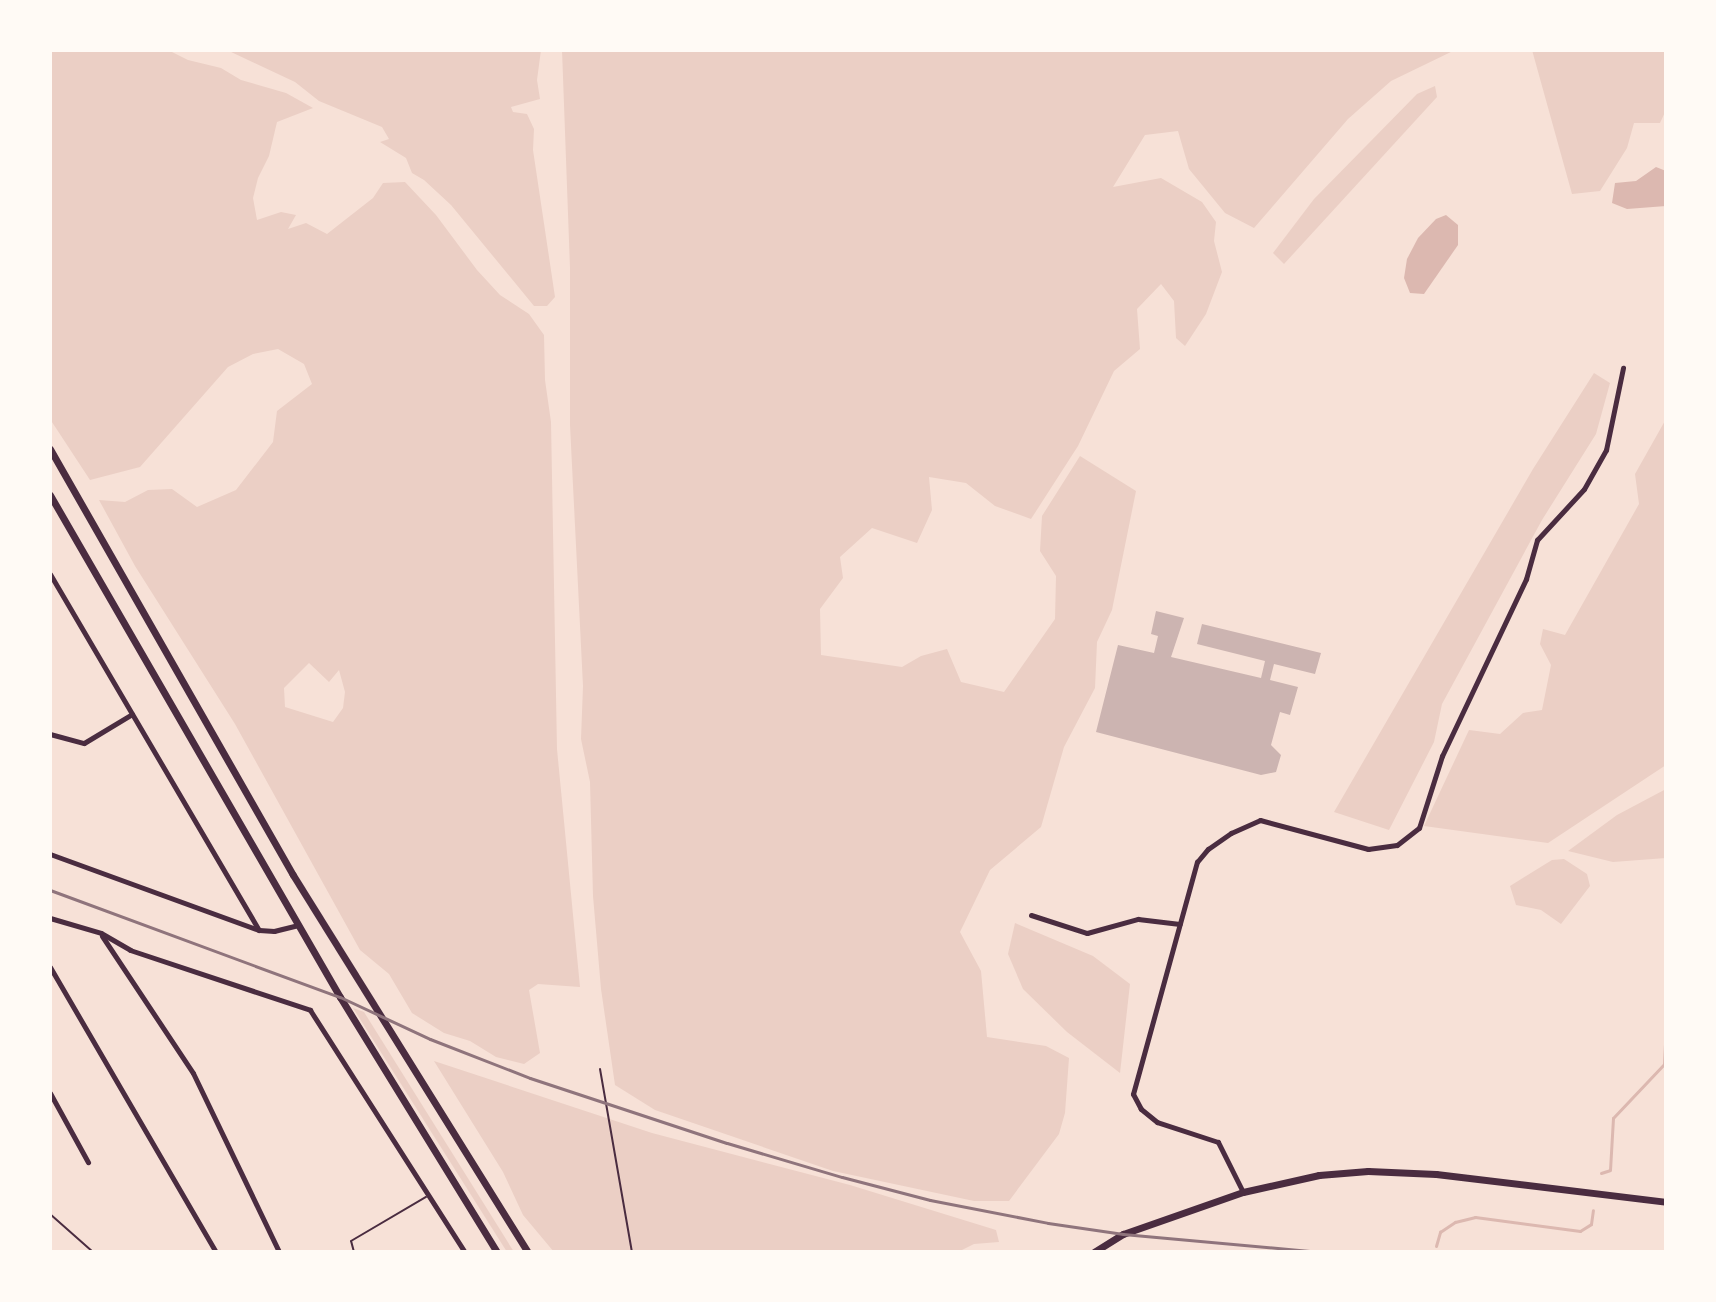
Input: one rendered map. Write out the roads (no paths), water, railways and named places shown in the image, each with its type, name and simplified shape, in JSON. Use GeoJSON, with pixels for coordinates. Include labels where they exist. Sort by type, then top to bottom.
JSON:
{"type":"FeatureCollection","features":[{"type":"Feature","properties":{"kind":"main road"},"geometry":{"type":"LineString","coordinates":[[50,449],[301,889],[528,1252]]}},
{"type":"Feature","properties":{"kind":"main road"},"geometry":{"type":"LineString","coordinates":[[50,495],[298,925],[497,1252]]}},
{"type":"Feature","properties":{"kind":"main road"},"geometry":{"type":"LineString","coordinates":[[1094,1252],[1123,1234],[1243,1192],[1319,1175],[1368,1171],[1436,1174],[1666,1202]]}},
{"type":"Feature","properties":{"kind":"street"},"geometry":{"type":"LineString","coordinates":[[1243,1192],[1218,1142],[1157,1122],[1141,1109],[1133,1094],[1197,862],[1208,849],[1231,833],[1260,820],[1368,849],[1397,845],[1419,828],[1442,756],[1523,587],[1537,540],[1584,489],[1606,450],[1623,368]]}},
{"type":"Feature","properties":{"kind":"street"},"geometry":{"type":"LineString","coordinates":[[50,574],[259,930]]}},
{"type":"Feature","properties":{"kind":"street"},"geometry":{"type":"LineString","coordinates":[[50,734],[84,743],[132,714]]}},
{"type":"Feature","properties":{"kind":"street"},"geometry":{"type":"LineString","coordinates":[[50,854],[259,930],[274,931],[298,925]]}},
{"type":"Feature","properties":{"kind":"street"},"geometry":{"type":"LineString","coordinates":[[1031,915],[1087,933],[1138,919],[1180,924]]}},
{"type":"Feature","properties":{"kind":"street"},"geometry":{"type":"LineString","coordinates":[[50,918],[101,933],[130,950],[310,1010],[465,1252]]}},
{"type":"Feature","properties":{"kind":"street"},"geometry":{"type":"LineString","coordinates":[[101,933],[193,1073],[279,1252]]}},
{"type":"Feature","properties":{"kind":"street"},"geometry":{"type":"LineString","coordinates":[[50,967],[216,1252]]}},
{"type":"Feature","properties":{"kind":"street"},"geometry":{"type":"LineString","coordinates":[[50,1093],[88,1162]]}},
{"type":"Feature","properties":{"kind":"lane"},"geometry":{"type":"LineString","coordinates":[[354,1252],[351,1241],[429,1195]]}},
{"type":"Feature","properties":{"kind":"lane"},"geometry":{"type":"LineString","coordinates":[[50,1214],[93,1252]]}},
{"type":"Feature","properties":{"kind":"waterway"},"geometry":{"type":"LineString","coordinates":[[1601,1173],[1610,1170],[1613,1118],[1664,1064],[1666,1024]]}},
{"type":"Feature","properties":{"kind":"waterway"},"geometry":{"type":"LineString","coordinates":[[1436,1246],[1440,1232],[1455,1222],[1475,1217],[1580,1231],[1591,1224],[1593,1210]]}},
{"type":"Feature","properties":{"kind":"railway"},"geometry":{"type":"LineString","coordinates":[[50,890],[340,997],[430,1039],[530,1078],[842,1177],[930,1200],[1048,1223],[1123,1234],[1320,1252]]}}]}
